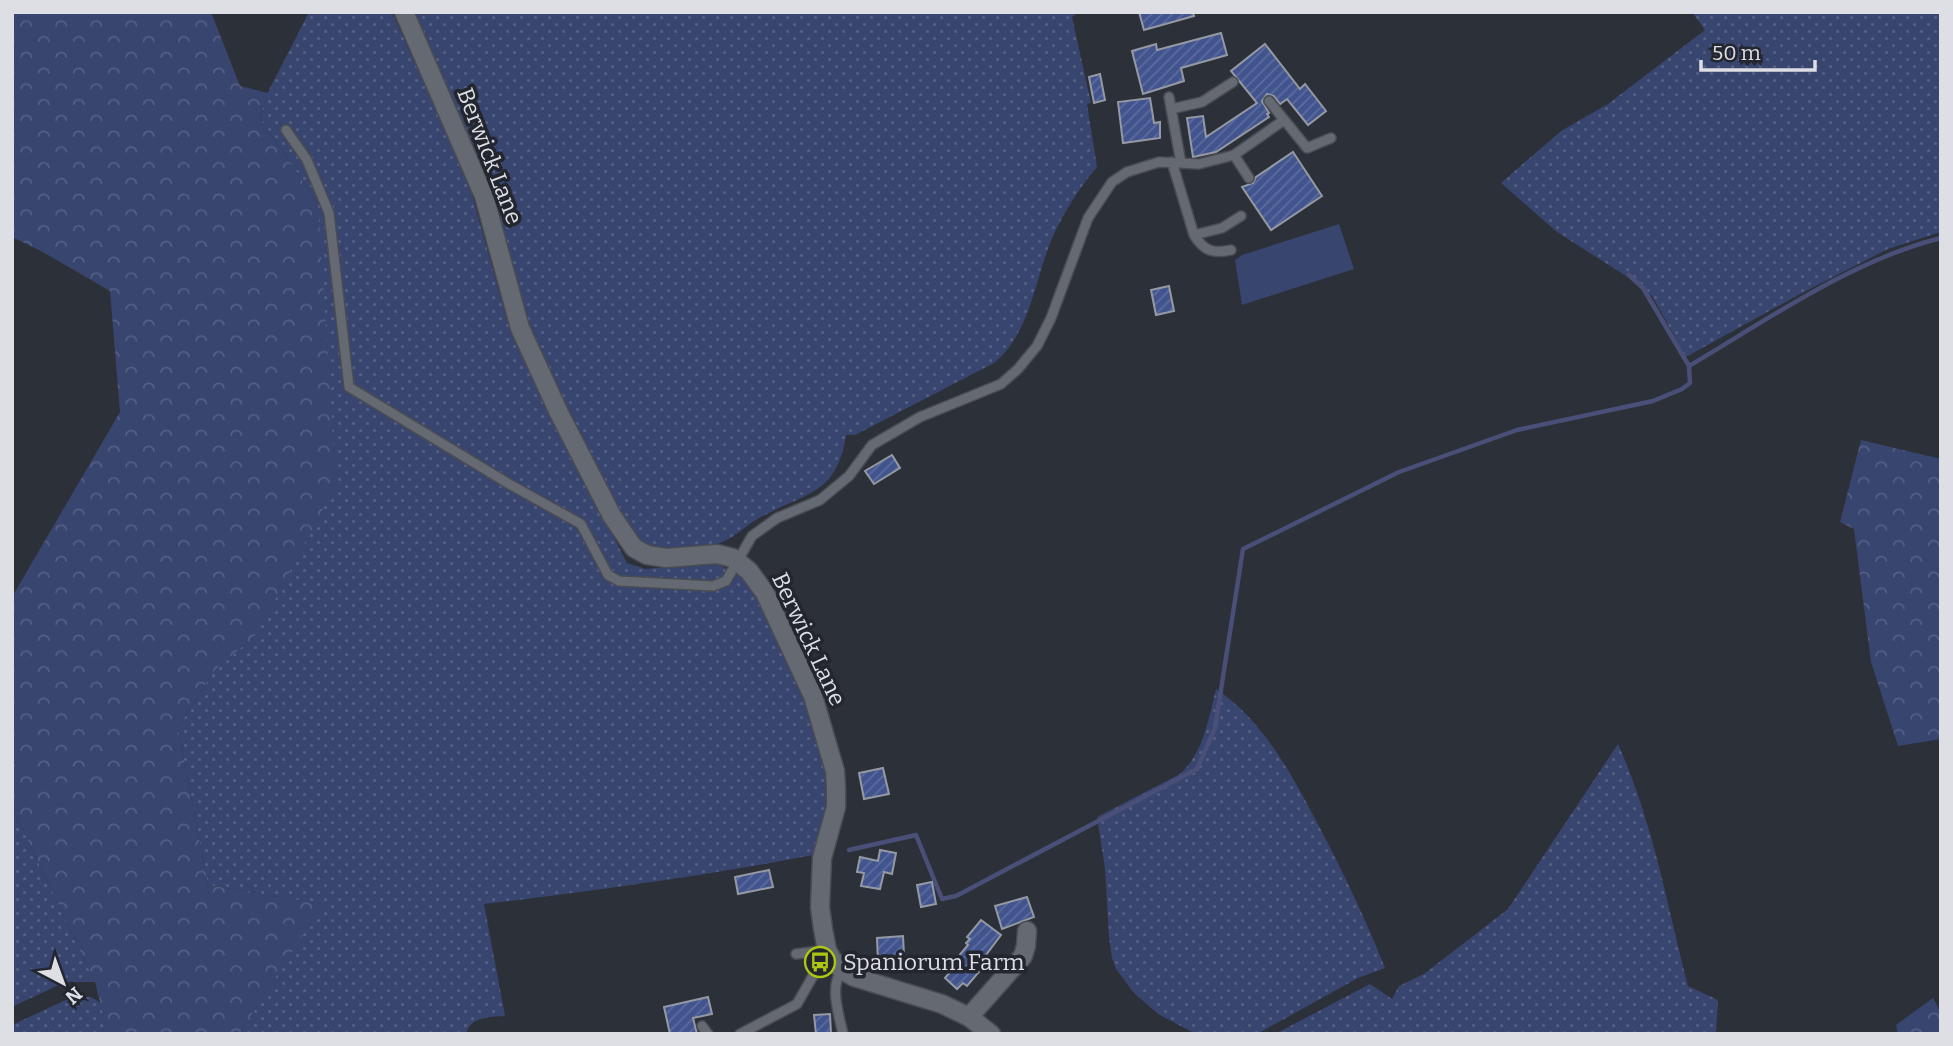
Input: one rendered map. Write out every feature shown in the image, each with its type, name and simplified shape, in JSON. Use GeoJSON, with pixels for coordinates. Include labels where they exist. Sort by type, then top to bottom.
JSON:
{"type":"FeatureCollection","features":[{"type":"Feature","properties":{"kind":"street","name":"Berwick Lane"},"geometry":{"type":"LineString","coordinates":[[404,12],[484,196],[520,328],[559,413],[612,516],[634,548],[647,555],[666,558],[718,554],[738,562],[750,571],[765,593],[813,696],[835,771],[836,807],[822,858],[820,884],[820,906],[834,960]]}},
{"type":"Feature","properties":{"kind":"street"},"geometry":{"type":"LineString","coordinates":[[969,1017],[1023,956],[1027,931]]}},
{"type":"Feature","properties":{"kind":"street"},"geometry":{"type":"LineString","coordinates":[[834,960],[854,977],[942,1004],[969,1017],[991,1034]]}},
{"type":"Feature","properties":{"kind":"lane"},"geometry":{"type":"LineString","coordinates":[[1171,109],[1202,102],[1233,82]]}},
{"type":"Feature","properties":{"kind":"lane"},"geometry":{"type":"LineString","coordinates":[[1169,97],[1176,163],[1194,235],[1205,249],[1212,252],[1231,250]]}},
{"type":"Feature","properties":{"kind":"lane"},"geometry":{"type":"LineString","coordinates":[[1269,101],[1307,148],[1331,138]]}},
{"type":"Feature","properties":{"kind":"lane"},"geometry":{"type":"LineString","coordinates":[[286,130],[307,160],[329,213],[349,387],[509,484],[581,524],[608,575],[619,581],[713,586],[726,581],[752,536],[777,518],[820,500],[849,476],[872,445],[920,417],[1001,384],[1009,377],[1042,337],[1088,218],[1112,182],[1127,172],[1159,162],[1199,164],[1234,155],[1284,120]]}},
{"type":"Feature","properties":{"kind":"lane"},"geometry":{"type":"LineString","coordinates":[[1234,155],[1249,178]]}},
{"type":"Feature","properties":{"kind":"lane"},"geometry":{"type":"LineString","coordinates":[[1194,235],[1223,228],[1241,216]]}},
{"type":"Feature","properties":{"kind":"lane"},"geometry":{"type":"LineString","coordinates":[[796,954],[834,960]]}},
{"type":"Feature","properties":{"kind":"lane"},"geometry":{"type":"LineString","coordinates":[[740,1034],[797,1004],[817,970],[834,960]]}},
{"type":"Feature","properties":{"kind":"lane"},"geometry":{"type":"LineString","coordinates":[[834,960],[836,1001],[843,1034]]}},
{"type":"Feature","properties":{"kind":"green space"},"geometry":{"type":"Polygon","coordinates":[[[12,12],[211,12],[240,86],[268,93],[260,118],[318,204],[336,484],[257,634],[214,671],[178,728],[208,885],[323,904],[239,1034],[108,1034],[95,982],[12,807],[12,597],[120,412],[110,291],[12,237],[12,12]]]}},
{"type":"Feature","properties":{"kind":"green space"},"geometry":{"type":"Polygon","coordinates":[[[309,12],[392,12],[469,184],[507,320],[534,382],[627,563],[646,569],[700,563],[718,564],[749,582],[798,684],[822,752],[829,798],[813,855],[731,870],[484,904],[505,1016],[487,1017],[477,1021],[468,1028],[466,1034],[239,1034],[322,904],[208,885],[178,728],[214,671],[257,634],[318,204],[260,118],[268,92],[309,12]]]}},
{"type":"Feature","properties":{"kind":"green space"},"geometry":{"type":"Polygon","coordinates":[[[410,12],[1078,12],[1072,17],[1091,103],[1087,104],[1097,167],[1062,218],[1047,252],[1024,320],[1006,351],[994,363],[855,435],[846,435],[836,469],[818,489],[759,518],[723,542],[701,549],[676,551],[653,548],[638,541],[623,526],[526,326],[410,12]]]}},
{"type":"Feature","properties":{"kind":"green space"},"geometry":{"type":"Polygon","coordinates":[[[1692,12],[1941,12],[1941,232],[1888,249],[1686,357],[1652,296],[1557,232],[1501,183],[1561,131],[1608,104],[1705,30],[1692,12]]]}},
{"type":"Feature","properties":{"kind":"green space"},"geometry":{"type":"Polygon","coordinates":[[[1339,224],[1354,269],[1242,305],[1235,260],[1242,255],[1339,224]]]}},
{"type":"Feature","properties":{"kind":"green space"},"geometry":{"type":"Polygon","coordinates":[[[1861,440],[1941,459],[1941,739],[1898,746],[1871,662],[1854,529],[1840,522],[1861,440]]]}},
{"type":"Feature","properties":{"kind":"green space"},"geometry":{"type":"Polygon","coordinates":[[[1216,689],[1249,717],[1288,770],[1346,880],[1385,968],[1358,978],[1257,1034],[1196,1034],[1158,1014],[1134,993],[1116,969],[1109,937],[1105,869],[1097,817],[1180,774],[1188,766],[1204,735],[1216,689]]]}},
{"type":"Feature","properties":{"kind":"green space"},"geometry":{"type":"Polygon","coordinates":[[[1618,744],[1650,833],[1688,986],[1718,1000],[1716,1034],[1275,1034],[1370,984],[1392,999],[1399,986],[1424,974],[1508,909],[1618,744]]]}},
{"type":"Feature","properties":{"kind":"green space"},"geometry":{"type":"Polygon","coordinates":[[[12,807],[95,982],[65,982],[12,1007],[12,807]]]}},
{"type":"Feature","properties":{"kind":"green space"},"geometry":{"type":"Polygon","coordinates":[[[91,997],[101,1003],[108,1034],[12,1034],[12,1025],[70,998],[91,997]]]}},
{"type":"Feature","properties":{"kind":"green space"},"geometry":{"type":"Polygon","coordinates":[[[1933,998],[1941,1013],[1941,1034],[1898,1034],[1896,1025],[1933,998]]]}},
{"type":"Feature","properties":{"kind":"building"},"geometry":{"type":"Polygon","coordinates":[[[1139,12],[1193,12],[1194,16],[1144,30],[1139,12]]]}},
{"type":"Feature","properties":{"kind":"building"},"geometry":{"type":"Polygon","coordinates":[[[1221,33],[1227,55],[1181,68],[1184,81],[1143,94],[1132,51],[1156,44],[1157,50],[1221,33]]]}},
{"type":"Feature","properties":{"kind":"building"},"geometry":{"type":"Polygon","coordinates":[[[1265,44],[1300,89],[1305,84],[1326,111],[1308,125],[1287,99],[1280,104],[1274,96],[1267,94],[1262,101],[1269,117],[1216,152],[1193,157],[1187,118],[1203,116],[1206,137],[1257,103],[1231,71],[1265,44]]]}},
{"type":"Feature","properties":{"kind":"building"},"geometry":{"type":"Polygon","coordinates":[[[1100,74],[1105,100],[1094,103],[1089,77],[1100,74]]]}},
{"type":"Feature","properties":{"kind":"building"},"geometry":{"type":"Polygon","coordinates":[[[1150,98],[1154,123],[1160,122],[1160,138],[1123,143],[1118,102],[1150,98]]]}},
{"type":"Feature","properties":{"kind":"building"},"geometry":{"type":"Polygon","coordinates":[[[1293,152],[1322,196],[1271,230],[1242,187],[1253,183],[1256,177],[1293,152]]]}},
{"type":"Feature","properties":{"kind":"building"},"geometry":{"type":"Polygon","coordinates":[[[1169,286],[1174,311],[1156,315],[1151,290],[1169,286]]]}},
{"type":"Feature","properties":{"kind":"building"},"geometry":{"type":"Polygon","coordinates":[[[892,455],[900,468],[874,484],[865,471],[892,455]]]}},
{"type":"Feature","properties":{"kind":"building"},"geometry":{"type":"Polygon","coordinates":[[[883,768],[889,794],[864,799],[859,773],[883,768]]]}},
{"type":"Feature","properties":{"kind":"building"},"geometry":{"type":"Polygon","coordinates":[[[880,850],[896,853],[892,874],[884,872],[880,889],[861,886],[864,873],[857,872],[860,857],[878,861],[880,850]]]}},
{"type":"Feature","properties":{"kind":"building"},"geometry":{"type":"Polygon","coordinates":[[[769,870],[773,887],[738,894],[735,877],[769,870]]]}},
{"type":"Feature","properties":{"kind":"building"},"geometry":{"type":"Polygon","coordinates":[[[932,882],[936,904],[921,907],[917,885],[932,882]]]}},
{"type":"Feature","properties":{"kind":"building"},"geometry":{"type":"Polygon","coordinates":[[[1027,897],[1034,917],[1002,929],[995,906],[1027,897]]]}},
{"type":"Feature","properties":{"kind":"building"},"geometry":{"type":"Polygon","coordinates":[[[981,920],[1001,935],[980,963],[984,966],[967,986],[963,983],[957,989],[945,978],[951,971],[948,969],[968,945],[966,943],[970,939],[967,937],[981,920]]]}},
{"type":"Feature","properties":{"kind":"building"},"geometry":{"type":"Polygon","coordinates":[[[903,936],[904,955],[896,956],[896,961],[878,963],[877,938],[903,936]]]}},
{"type":"Feature","properties":{"kind":"building"},"geometry":{"type":"Polygon","coordinates":[[[708,997],[712,1014],[693,1018],[697,1034],[670,1034],[664,1007],[708,997]]]}},
{"type":"Feature","properties":{"kind":"building"},"geometry":{"type":"Polygon","coordinates":[[[830,1014],[831,1034],[816,1034],[814,1015],[830,1014]]]}},
{"type":"Feature","properties":{"kind":"waterway"},"geometry":{"type":"LineString","coordinates":[[1689,366],[1843,276],[1908,248],[1941,238]]}},
{"type":"Feature","properties":{"kind":"waterway"},"geometry":{"type":"LineString","coordinates":[[849,850],[916,835],[942,899],[956,896],[1197,769],[1215,728],[1243,549],[1399,472],[1517,430],[1653,401],[1690,383],[1689,366],[1643,288],[1629,275]]}},
{"type":"Feature","properties":{"kind":"place","name":"Spaniorum Farm"},"geometry":{"type":"Point","coordinates":[820,962]}}]}
